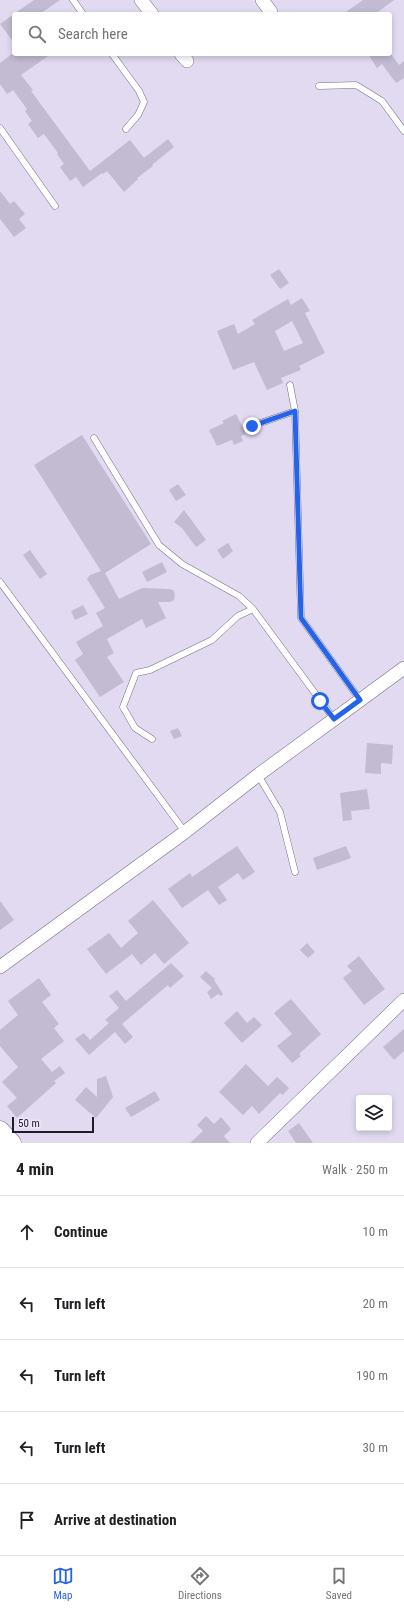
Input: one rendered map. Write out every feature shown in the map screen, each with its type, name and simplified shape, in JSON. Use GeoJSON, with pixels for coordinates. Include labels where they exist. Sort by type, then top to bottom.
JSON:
{"type":"FeatureCollection","features":[{"type":"Feature","properties":{"kind":"street"},"geometry":{"type":"LineString","coordinates":[[142,0],[151,12]]}},
{"type":"Feature","properties":{"kind":"street"},"geometry":{"type":"LineString","coordinates":[[262,0],[271,12]]}},
{"type":"Feature","properties":{"kind":"street"},"geometry":{"type":"LineString","coordinates":[[0,967],[185,832],[258,775],[404,668]]}},
{"type":"Feature","properties":{"kind":"street"},"geometry":{"type":"LineString","coordinates":[[257,1143],[404,1000]]}},
{"type":"Feature","properties":{"kind":"street"},"geometry":{"type":"LineString","coordinates":[[0,1130],[12,1143]]}},
{"type":"Feature","properties":{"kind":"lane"},"geometry":{"type":"LineString","coordinates":[[73,0],[82,12]]}},
{"type":"Feature","properties":{"kind":"lane"},"geometry":{"type":"LineString","coordinates":[[113,56],[139,91],[144,102],[138,115],[126,130]]}},
{"type":"Feature","properties":{"kind":"lane"},"geometry":{"type":"LineString","coordinates":[[319,86],[356,85],[382,101],[404,131]]}},
{"type":"Feature","properties":{"kind":"lane"},"geometry":{"type":"LineString","coordinates":[[0,128],[55,206]]}},
{"type":"Feature","properties":{"kind":"lane"},"geometry":{"type":"LineString","coordinates":[[290,385],[295,411],[301,618],[360,700]]}},
{"type":"Feature","properties":{"kind":"lane"},"geometry":{"type":"LineString","coordinates":[[252,426],[295,411]]}},
{"type":"Feature","properties":{"kind":"lane"},"geometry":{"type":"LineString","coordinates":[[94,438],[159,545],[182,564],[239,596],[252,609],[334,719]]}},
{"type":"Feature","properties":{"kind":"lane"},"geometry":{"type":"LineString","coordinates":[[0,582],[185,832]]}},
{"type":"Feature","properties":{"kind":"lane"},"geometry":{"type":"LineString","coordinates":[[152,739],[136,728],[123,707],[136,673],[157,667],[212,640],[238,616],[252,609]]}},
{"type":"Feature","properties":{"kind":"lane"},"geometry":{"type":"LineString","coordinates":[[258,775],[276,802],[280,812],[295,872]]}},
{"type":"Feature","properties":{"kind":"building"},"geometry":{"type":"Polygon","coordinates":[[[34,0],[60,0],[43,12],[17,12],[34,0]]]}},
{"type":"Feature","properties":{"kind":"building"},"geometry":{"type":"Polygon","coordinates":[[[363,0],[394,0],[378,12],[346,12],[363,0]]]}},
{"type":"Feature","properties":{"kind":"building"},"geometry":{"type":"Polygon","coordinates":[[[12,15],[12,40],[0,24],[12,15]]]}},
{"type":"Feature","properties":{"kind":"building"},"geometry":{"type":"Polygon","coordinates":[[[12,54],[12,56],[48,56],[21,75],[33,90],[31,91],[90,171],[130,140],[144,158],[168,139],[174,147],[137,178],[138,179],[124,192],[107,171],[83,187],[76,177],[70,181],[60,167],[64,164],[57,154],[58,153],[44,134],[38,138],[28,124],[32,121],[25,111],[27,109],[13,90],[7,94],[0,84],[0,63],[12,54]]]}},
{"type":"Feature","properties":{"kind":"building"},"geometry":{"type":"Polygon","coordinates":[[[392,55],[399,65],[404,61],[404,78],[396,83],[382,64],[377,68],[369,56],[392,55]]]}},
{"type":"Feature","properties":{"kind":"building"},"geometry":{"type":"Polygon","coordinates":[[[0,191],[10,204],[14,201],[25,214],[19,219],[26,228],[14,237],[0,219],[0,191]]]}},
{"type":"Feature","properties":{"kind":"building"},"geometry":{"type":"Polygon","coordinates":[[[279,269],[289,283],[280,289],[270,275],[279,269]]]}},
{"type":"Feature","properties":{"kind":"building"},"geometry":{"type":"Polygon","coordinates":[[[302,298],[310,311],[305,313],[325,353],[299,366],[301,370],[281,378],[283,383],[267,390],[254,362],[233,370],[217,331],[234,324],[238,334],[255,324],[252,320],[288,299],[291,305],[302,298]],[[292,321],[275,331],[284,351],[303,343],[292,321]]]}},
{"type":"Feature","properties":{"kind":"building"},"geometry":{"type":"Polygon","coordinates":[[[236,414],[246,434],[241,436],[243,441],[234,445],[232,440],[217,446],[209,430],[224,423],[222,421],[236,414]]]}},
{"type":"Feature","properties":{"kind":"building"},"geometry":{"type":"Polygon","coordinates":[[[82,435],[151,544],[105,573],[119,599],[142,588],[169,589],[173,590],[175,594],[174,600],[170,602],[158,602],[166,618],[146,628],[142,619],[107,639],[114,653],[107,657],[124,682],[100,697],[75,660],[83,654],[76,642],[103,626],[96,613],[105,608],[87,579],[90,575],[101,571],[34,465],[82,435]]]}},
{"type":"Feature","properties":{"kind":"building"},"geometry":{"type":"Polygon","coordinates":[[[178,484],[186,495],[176,501],[169,490],[178,484]]]}},
{"type":"Feature","properties":{"kind":"building"},"geometry":{"type":"Polygon","coordinates":[[[184,510],[206,540],[196,547],[182,528],[174,522],[184,510]]]}},
{"type":"Feature","properties":{"kind":"building"},"geometry":{"type":"Polygon","coordinates":[[[228,543],[233,551],[223,559],[217,550],[228,543]]]}},
{"type":"Feature","properties":{"kind":"building"},"geometry":{"type":"Polygon","coordinates":[[[30,550],[47,574],[40,579],[23,555],[30,550]]]}},
{"type":"Feature","properties":{"kind":"building"},"geometry":{"type":"Polygon","coordinates":[[[162,562],[167,572],[147,582],[142,572],[162,562]]]}},
{"type":"Feature","properties":{"kind":"building"},"geometry":{"type":"Polygon","coordinates":[[[83,605],[88,614],[75,620],[71,611],[83,605]]]}},
{"type":"Feature","properties":{"kind":"building"},"geometry":{"type":"Polygon","coordinates":[[[178,728],[182,736],[174,739],[170,731],[178,728]]]}},
{"type":"Feature","properties":{"kind":"building"},"geometry":{"type":"Polygon","coordinates":[[[367,743],[393,745],[392,764],[381,763],[381,774],[365,773],[367,743]]]}},
{"type":"Feature","properties":{"kind":"building"},"geometry":{"type":"Polygon","coordinates":[[[367,789],[370,809],[351,811],[352,820],[343,821],[340,793],[367,789]]]}},
{"type":"Feature","properties":{"kind":"building"},"geometry":{"type":"Polygon","coordinates":[[[237,846],[255,872],[243,880],[238,873],[218,887],[227,900],[219,905],[208,890],[182,908],[168,889],[190,873],[192,877],[237,846]]]}},
{"type":"Feature","properties":{"kind":"building"},"geometry":{"type":"Polygon","coordinates":[[[346,846],[351,858],[317,870],[313,858],[346,846]]]}},
{"type":"Feature","properties":{"kind":"building"},"geometry":{"type":"Polygon","coordinates":[[[153,900],[189,943],[164,964],[155,953],[141,965],[132,954],[106,974],[87,949],[109,933],[121,948],[138,933],[128,921],[153,900]]]}},
{"type":"Feature","properties":{"kind":"building"},"geometry":{"type":"Polygon","coordinates":[[[0,901],[14,920],[0,930],[0,901]]]}},
{"type":"Feature","properties":{"kind":"building"},"geometry":{"type":"Polygon","coordinates":[[[307,943],[315,952],[308,958],[300,950],[307,943]]]}},
{"type":"Feature","properties":{"kind":"building"},"geometry":{"type":"Polygon","coordinates":[[[359,956],[385,989],[364,1005],[343,978],[352,971],[347,966],[359,956]]]}},
{"type":"Feature","properties":{"kind":"building"},"geometry":{"type":"Polygon","coordinates":[[[171,963],[184,976],[170,988],[168,985],[122,1024],[133,1037],[125,1044],[115,1032],[89,1055],[75,1039],[84,1033],[90,1040],[109,1023],[105,1020],[119,1008],[109,996],[117,990],[126,1001],[171,963]]]}},
{"type":"Feature","properties":{"kind":"building"},"geometry":{"type":"Polygon","coordinates":[[[206,971],[215,979],[214,980],[223,994],[221,996],[218,994],[211,999],[207,992],[212,988],[200,977],[206,971]]]}},
{"type":"Feature","properties":{"kind":"building"},"geometry":{"type":"Polygon","coordinates":[[[39,978],[51,995],[42,1002],[59,1024],[54,1028],[64,1041],[41,1059],[52,1072],[60,1066],[65,1073],[54,1081],[56,1083],[17,1118],[7,1106],[17,1098],[2,1082],[18,1067],[0,1046],[0,1030],[18,1015],[8,1001],[39,978]]]}},
{"type":"Feature","properties":{"kind":"building"},"geometry":{"type":"Polygon","coordinates":[[[291,999],[321,1034],[299,1054],[301,1056],[292,1063],[277,1046],[292,1034],[274,1013],[291,999]]]}},
{"type":"Feature","properties":{"kind":"building"},"geometry":{"type":"Polygon","coordinates":[[[237,1011],[247,1023],[254,1017],[262,1025],[242,1043],[224,1023],[237,1011]]]}},
{"type":"Feature","properties":{"kind":"building"},"geometry":{"type":"Polygon","coordinates":[[[404,1029],[404,1051],[394,1060],[383,1047],[404,1029]]]}},
{"type":"Feature","properties":{"kind":"building"},"geometry":{"type":"Polygon","coordinates":[[[246,1064],[268,1086],[277,1077],[289,1088],[283,1095],[280,1093],[259,1114],[252,1106],[243,1115],[219,1092],[246,1064]]]}},
{"type":"Feature","properties":{"kind":"building"},"geometry":{"type":"Polygon","coordinates":[[[106,1076],[113,1097],[96,1118],[75,1100],[86,1087],[97,1097],[97,1079],[106,1076]]]}},
{"type":"Feature","properties":{"kind":"building"},"geometry":{"type":"Polygon","coordinates":[[[155,1091],[160,1100],[131,1117],[125,1108],[155,1091]]]}},
{"type":"Feature","properties":{"kind":"building"},"geometry":{"type":"Polygon","coordinates":[[[206,1116],[214,1124],[221,1117],[231,1129],[224,1136],[230,1143],[190,1143],[203,1131],[197,1125],[206,1116]]]}},
{"type":"Feature","properties":{"kind":"building"},"geometry":{"type":"Polygon","coordinates":[[[299,1123],[313,1143],[296,1143],[288,1131],[299,1123]]]}},
{"type":"Feature","properties":{"kind":"route"},"geometry":{"type":"LineString","coordinates":[[252,426],[295,411],[301,618],[360,700],[334,719],[320,701]]}}]}
